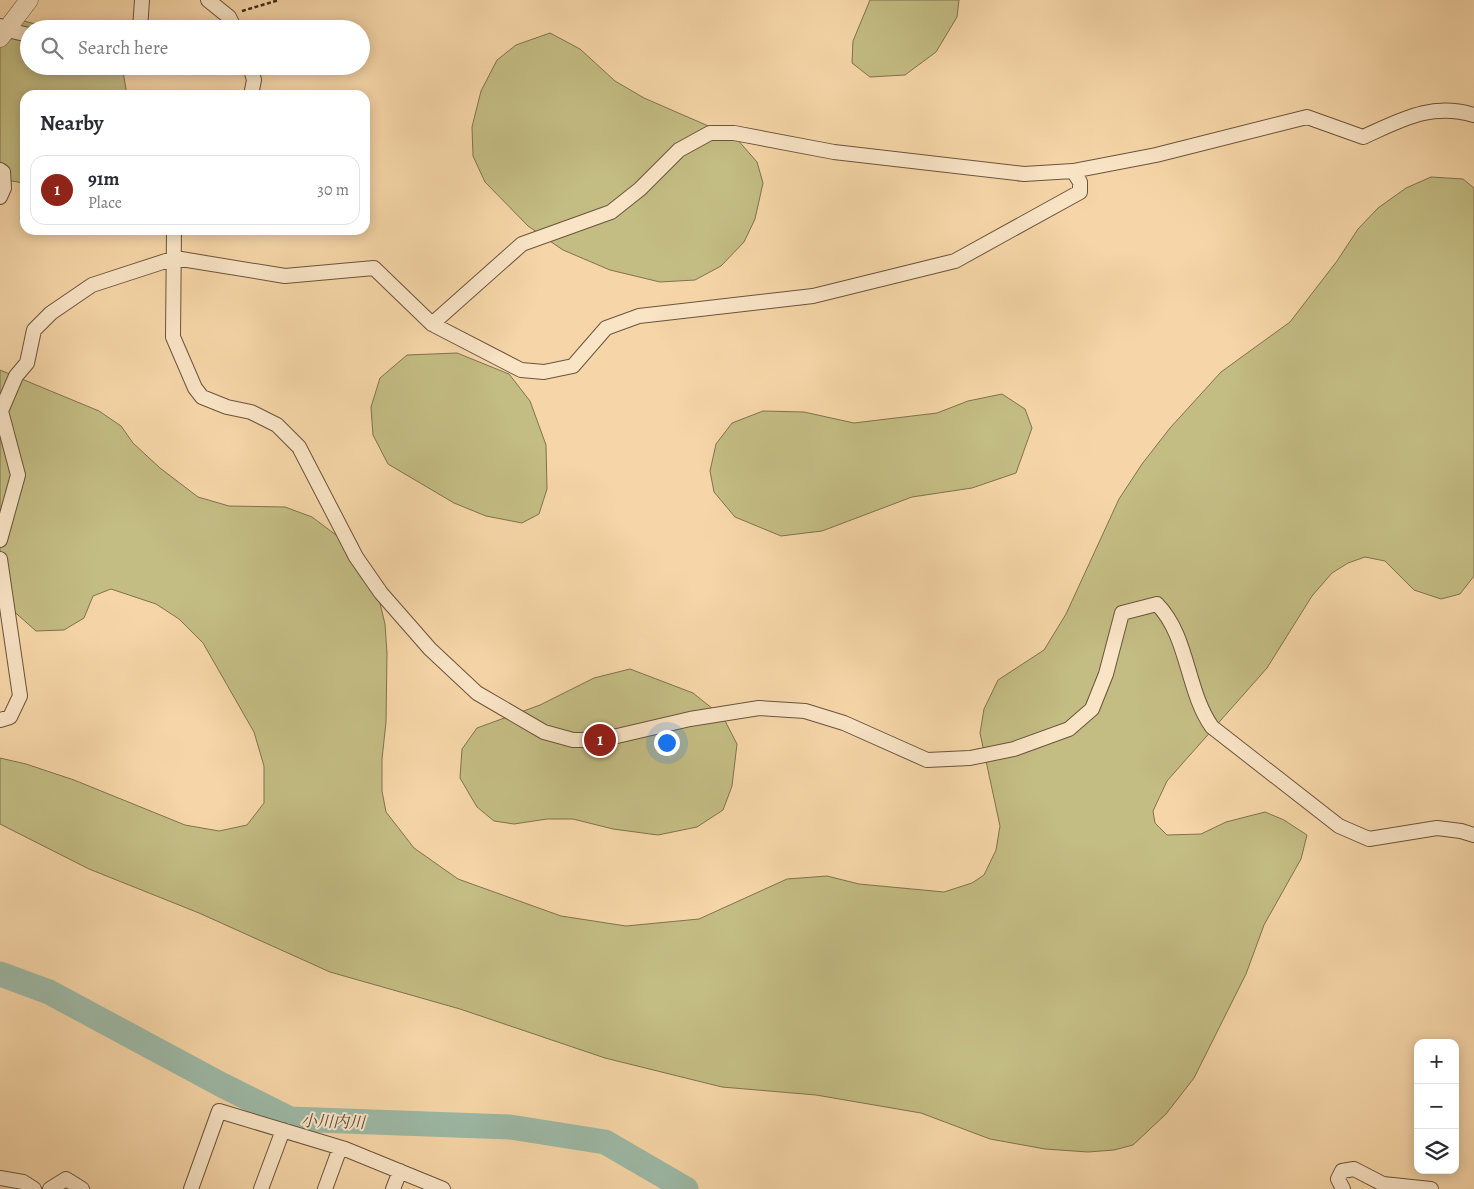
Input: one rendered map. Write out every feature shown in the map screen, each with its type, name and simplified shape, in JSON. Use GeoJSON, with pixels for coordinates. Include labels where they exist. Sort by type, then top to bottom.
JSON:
{"type":"FeatureCollection","features":[{"type":"Feature","properties":{"kind":"street"},"geometry":{"type":"LineString","coordinates":[[2,31],[29,0]]}},
{"type":"Feature","properties":{"kind":"street"},"geometry":{"type":"LineString","coordinates":[[141,20],[142,0]]}},
{"type":"Feature","properties":{"kind":"street"},"geometry":{"type":"LineString","coordinates":[[208,0],[229,20]]}},
{"type":"Feature","properties":{"kind":"street"},"geometry":{"type":"LineString","coordinates":[[2,31],[20,34]]}},
{"type":"Feature","properties":{"kind":"street"},"geometry":{"type":"LineString","coordinates":[[252,90],[254,80],[253,75]]}},
{"type":"Feature","properties":{"kind":"street"},"geometry":{"type":"LineString","coordinates":[[432,324],[522,244],[611,212],[640,189],[679,150],[710,133],[734,133],[834,152],[1024,174],[1073,172],[1156,155],[1307,118],[1362,137],[1408,117],[1434,110],[1458,110],[1474,115]]}},
{"type":"Feature","properties":{"kind":"street"},"geometry":{"type":"LineString","coordinates":[[0,170],[3,172],[4,188],[0,197]]}},
{"type":"Feature","properties":{"kind":"street"},"geometry":{"type":"LineString","coordinates":[[0,540],[18,475],[1,411],[16,376],[27,363],[34,330],[51,313],[92,284],[175,258],[285,276],[374,268],[432,324],[521,370],[544,372],[573,366],[606,328],[639,316],[813,296],[955,261],[1080,192],[1080,182],[1073,172]]}},
{"type":"Feature","properties":{"kind":"street"},"geometry":{"type":"LineString","coordinates":[[174,235],[173,337],[195,388],[202,397],[227,407],[251,412],[277,425],[299,447],[356,557],[388,600],[430,649],[477,693],[544,732],[572,740],[600,740],[690,719],[759,708],[805,711],[844,723],[927,760],[970,758],[1014,749],[1069,729],[1092,709],[1106,674],[1122,614],[1157,604],[1169,616],[1188,666],[1202,712],[1212,727],[1339,826],[1369,839],[1437,828],[1462,830],[1474,835]]}},
{"type":"Feature","properties":{"kind":"street"},"geometry":{"type":"LineString","coordinates":[[0,559],[20,696],[10,717],[0,720]]}},
{"type":"Feature","properties":{"kind":"street"},"geometry":{"type":"LineString","coordinates":[[191,1189],[219,1111],[340,1148],[443,1189]]}},
{"type":"Feature","properties":{"kind":"street"},"geometry":{"type":"LineString","coordinates":[[261,1189],[283,1130]]}},
{"type":"Feature","properties":{"kind":"street"},"geometry":{"type":"LineString","coordinates":[[325,1189],[340,1148]]}},
{"type":"Feature","properties":{"kind":"street"},"geometry":{"type":"LineString","coordinates":[[1343,1189],[1338,1179],[1342,1170],[1354,1168],[1383,1184],[1431,1189]]}},
{"type":"Feature","properties":{"kind":"street"},"geometry":{"type":"LineString","coordinates":[[393,1189],[400,1171]]}},
{"type":"Feature","properties":{"kind":"street"},"geometry":{"type":"LineString","coordinates":[[0,1178],[23,1182],[34,1189]]}},
{"type":"Feature","properties":{"kind":"street"},"geometry":{"type":"LineString","coordinates":[[50,1189],[66,1179],[82,1189]]}},
{"type":"Feature","properties":{"kind":"path"},"geometry":{"type":"LineString","coordinates":[[236,20],[253,6],[279,0]]}},
{"type":"Feature","properties":{"kind":"shaded area"},"geometry":{"type":"Polygon","coordinates":[[[870,0],[959,0],[957,17],[936,52],[905,75],[870,77],[852,63],[853,41],[870,0]]]}},
{"type":"Feature","properties":{"kind":"shaded area"},"geometry":{"type":"Polygon","coordinates":[[[20,20],[20,75],[124,75],[126,90],[20,90],[20,182],[0,176],[0,21],[20,20]]]}},
{"type":"Feature","properties":{"kind":"shaded area"},"geometry":{"type":"Polygon","coordinates":[[[550,33],[580,49],[615,81],[644,98],[736,138],[757,162],[763,183],[755,219],[744,242],[721,266],[695,280],[660,282],[610,270],[563,250],[528,226],[485,182],[473,156],[472,127],[481,91],[497,60],[516,45],[550,33]]]}},
{"type":"Feature","properties":{"kind":"shaded area"},"geometry":{"type":"Polygon","coordinates":[[[1431,177],[1463,179],[1474,188],[1474,576],[1460,594],[1441,599],[1414,590],[1385,561],[1365,557],[1348,563],[1332,573],[1312,596],[1267,668],[1167,781],[1153,811],[1155,823],[1167,835],[1201,834],[1226,822],[1265,812],[1284,820],[1307,835],[1301,859],[1264,925],[1246,974],[1194,1078],[1166,1114],[1133,1145],[1114,1150],[1088,1152],[1045,1149],[990,1139],[921,1113],[816,1095],[722,1087],[605,1058],[460,1009],[330,972],[199,913],[89,869],[0,824],[0,758],[26,764],[74,780],[185,825],[219,831],[247,825],[264,803],[264,766],[254,732],[203,643],[179,619],[156,604],[111,589],[93,596],[84,618],[64,630],[36,631],[9,607],[0,557],[0,370],[99,411],[121,426],[133,443],[160,468],[198,497],[229,506],[285,507],[312,517],[336,535],[363,565],[378,595],[385,624],[387,653],[386,722],[382,759],[382,791],[386,812],[414,848],[458,879],[561,916],[626,926],[699,919],[787,879],[827,876],[859,884],[944,892],[972,883],[984,875],[996,850],[1000,826],[980,733],[984,709],[998,680],[1044,650],[1066,614],[1119,499],[1142,464],[1170,428],[1221,372],[1290,322],[1337,261],[1358,229],[1378,208],[1406,188],[1431,177]]]}},
{"type":"Feature","properties":{"kind":"shaded area"},"geometry":{"type":"Polygon","coordinates":[[[457,353],[509,374],[530,401],[546,445],[547,489],[539,514],[522,523],[486,516],[454,503],[388,464],[373,435],[371,407],[380,378],[407,355],[457,353]]]}},
{"type":"Feature","properties":{"kind":"shaded area"},"geometry":{"type":"Polygon","coordinates":[[[1002,394],[1025,409],[1032,428],[1016,473],[972,488],[912,497],[822,531],[781,536],[735,517],[714,492],[710,471],[716,444],[732,423],[763,411],[804,412],[854,423],[937,413],[968,401],[1002,394]]]}},
{"type":"Feature","properties":{"kind":"shaded area"},"geometry":{"type":"Polygon","coordinates":[[[630,669],[693,693],[723,717],[737,744],[732,786],[723,810],[697,827],[658,835],[613,829],[573,819],[547,819],[514,824],[494,821],[477,807],[460,778],[462,749],[477,728],[540,705],[594,678],[630,669]]]}},
{"type":"Feature","properties":{"kind":"waterway","name":"小川内川"},"geometry":{"type":"LineString","coordinates":[[0,974],[49,992],[220,1084],[290,1119],[510,1127],[605,1142],[686,1189]]}},
{"type":"Feature","properties":{"kind":"place","name":"91m"},"geometry":{"type":"Point","coordinates":[600,740]}}]}
